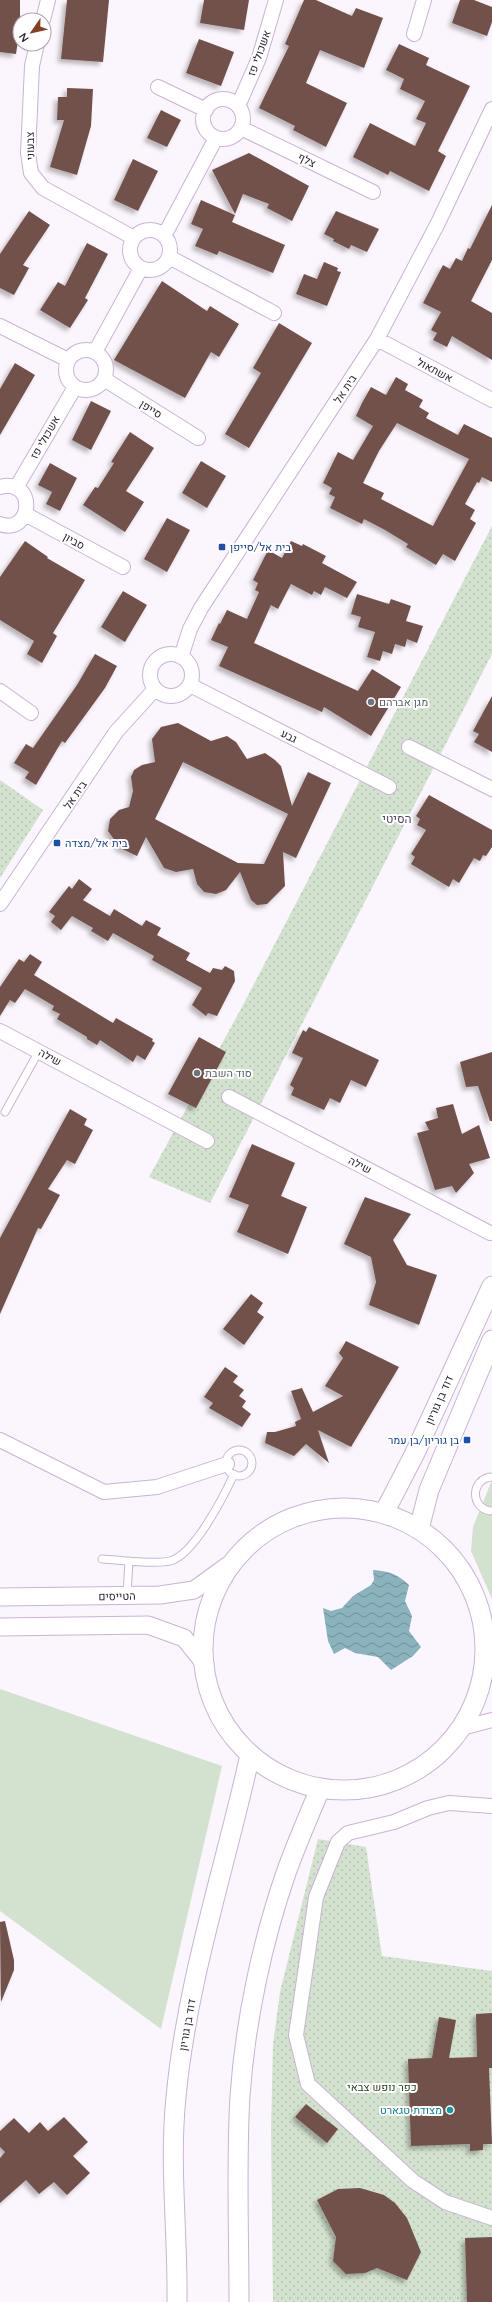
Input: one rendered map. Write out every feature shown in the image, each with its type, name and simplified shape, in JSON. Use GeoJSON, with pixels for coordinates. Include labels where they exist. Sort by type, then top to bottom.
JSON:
{"type":"FeatureCollection","features":[{"type":"Feature","properties":{"kind":"main road","name":"דוד בן גוריון"},"geometry":{"type":"LineString","coordinates":[[384,1513],[414,1455],[492,1286]]}},
{"type":"Feature","properties":{"kind":"main road"},"geometry":{"type":"LineString","coordinates":[[419,1529],[429,1490],[492,1340]]}},
{"type":"Feature","properties":{"kind":"main road"},"geometry":{"type":"LineString","coordinates":[[341,1507],[384,1513],[419,1529],[441,1546],[460,1569],[470,1586],[483,1621],[489,1652],[475,1704],[462,1728],[445,1749],[425,1766],[401,1779],[374,1788],[347,1791],[320,1789],[292,1781],[268,1768],[250,1755],[227,1729],[213,1703],[205,1677],[205,1623],[211,1596],[227,1566],[264,1532],[288,1519],[314,1510],[341,1507]]}},
{"type":"Feature","properties":{"kind":"main road","name":"דוד בן גוריון"},"geometry":{"type":"LineString","coordinates":[[177,2302],[173,2186],[176,2097],[192,1994],[216,1889],[235,1821],[250,1755]]}},
{"type":"Feature","properties":{"kind":"main road"},"geometry":{"type":"LineString","coordinates":[[239,2302],[240,2096],[246,2045],[258,1977],[270,1926],[286,1873],[320,1789]]}},
{"type":"Feature","properties":{"kind":"street"},"geometry":{"type":"LineString","coordinates":[[45,12],[48,0]]}},
{"type":"Feature","properties":{"kind":"street","name":"אשכולי פז"},"geometry":{"type":"LineString","coordinates":[[238,106],[259,58],[276,0]]}},
{"type":"Feature","properties":{"kind":"street"},"geometry":{"type":"LineString","coordinates":[[414,34],[424,0]]}},
{"type":"Feature","properties":{"kind":"street","name":"צבעוני"},"geometry":{"type":"LineString","coordinates":[[35,52],[32,66],[28,153],[31,173],[43,188],[134,238]]}},
{"type":"Feature","properties":{"kind":"street"},"geometry":{"type":"LineString","coordinates":[[158,87],[206,110]]}},
{"type":"Feature","properties":{"kind":"street"},"geometry":{"type":"LineString","coordinates":[[221,100],[233,102],[238,106],[243,116],[241,128],[233,137],[228,139],[216,138],[204,126],[206,110],[215,101],[221,100]]}},
{"type":"Feature","properties":{"kind":"street","name":"בית אל"},"geometry":{"type":"LineString","coordinates":[[181,657],[190,629],[201,608],[377,339],[438,223],[492,109]]}},
{"type":"Feature","properties":{"kind":"street","name":"צלף"},"geometry":{"type":"LineString","coordinates":[[241,128],[372,192]]}},
{"type":"Feature","properties":{"kind":"street"},"geometry":{"type":"LineString","coordinates":[[164,236],[216,138]]}},
{"type":"Feature","properties":{"kind":"street"},"geometry":{"type":"LineString","coordinates":[[145,231],[159,232],[164,236],[170,246],[169,257],[161,268],[147,270],[136,265],[131,255],[134,238],[145,231]]}},
{"type":"Feature","properties":{"kind":"street"},"geometry":{"type":"LineString","coordinates":[[169,257],[274,314]]}},
{"type":"Feature","properties":{"kind":"street"},"geometry":{"type":"LineString","coordinates":[[95,352],[141,268]]}},
{"type":"Feature","properties":{"kind":"street"},"geometry":{"type":"LineString","coordinates":[[0,326],[68,360]]}},
{"type":"Feature","properties":{"kind":"street","name":"אשתאול"},"geometry":{"type":"LineString","coordinates":[[377,339],[492,400]]}},
{"type":"Feature","properties":{"kind":"street"},"geometry":{"type":"LineString","coordinates":[[83,350],[95,352],[104,361],[106,367],[104,379],[100,384],[88,390],[75,387],[71,383],[66,372],[68,360],[77,352],[83,350]]}},
{"type":"Feature","properties":{"kind":"street","name":"סייפן"},"geometry":{"type":"LineString","coordinates":[[104,379],[198,438]]}},
{"type":"Feature","properties":{"kind":"street","name":"אשכולי פז"},"geometry":{"type":"LineString","coordinates":[[16,488],[75,387]]}},
{"type":"Feature","properties":{"kind":"street"},"geometry":{"type":"LineString","coordinates":[[0,487],[16,488],[24,496],[26,502],[25,514],[16,524],[10,526],[0,524]]}},
{"type":"Feature","properties":{"kind":"street","name":"סביון"},"geometry":{"type":"LineString","coordinates":[[25,514],[122,568]]}},
{"type":"Feature","properties":{"kind":"street"},"geometry":{"type":"LineString","coordinates":[[166,655],[181,657],[186,661],[192,672],[190,685],[186,691],[173,696],[167,696],[155,689],[150,676],[154,662],[166,655]]}},
{"type":"Feature","properties":{"kind":"street","name":"גבע"},"geometry":{"type":"LineString","coordinates":[[190,685],[389,787]]}},
{"type":"Feature","properties":{"kind":"street","name":"בית אל"},"geometry":{"type":"LineString","coordinates":[[0,904],[116,732],[155,689]]}},
{"type":"Feature","properties":{"kind":"street"},"geometry":{"type":"LineString","coordinates":[[0,692],[31,713]]}},
{"type":"Feature","properties":{"kind":"street"},"geometry":{"type":"LineString","coordinates":[[410,747],[492,790]]}},
{"type":"Feature","properties":{"kind":"street","name":"שילה"},"geometry":{"type":"LineString","coordinates":[[0,1030],[207,1141]]}},
{"type":"Feature","properties":{"kind":"street","name":"שילה"},"geometry":{"type":"LineString","coordinates":[[229,1097],[490,1233]]}},
{"type":"Feature","properties":{"kind":"street"},"geometry":{"type":"LineString","coordinates":[[0,1440],[104,1492],[157,1487],[230,1469]]}},
{"type":"Feature","properties":{"kind":"street","name":"הטייסים"},"geometry":{"type":"LineString","coordinates":[[0,1597],[160,1595],[194,1590],[227,1566]]}},
{"type":"Feature","properties":{"kind":"street"},"geometry":{"type":"LineString","coordinates":[[0,1627],[148,1625],[184,1638],[205,1664]]}},
{"type":"Feature","properties":{"kind":"street"},"geometry":{"type":"LineString","coordinates":[[462,1728],[492,1720]]}},
{"type":"Feature","properties":{"kind":"street"},"geometry":{"type":"LineString","coordinates":[[492,1806],[450,1803],[428,1808],[394,1822],[348,1833],[338,1842],[316,1896],[296,2035],[308,2084],[413,2181],[445,2202],[492,2218]]}},
{"type":"Feature","properties":{"kind":"lane"},"geometry":{"type":"LineString","coordinates":[[4,1112],[39,1052]]}},
{"type":"Feature","properties":{"kind":"lane"},"geometry":{"type":"LineString","coordinates":[[102,1559],[129,1561],[170,1561],[182,1555],[218,1510],[230,1469]]}},
{"type":"Feature","properties":{"kind":"lane"},"geometry":{"type":"LineString","coordinates":[[492,1477],[482,1480],[478,1484],[475,1494],[479,1505],[483,1509],[492,1510]]}},
{"type":"Feature","properties":{"kind":"lane"},"geometry":{"type":"LineString","coordinates":[[127,1595],[129,1561]]}},
{"type":"Feature","properties":{"kind":"green space"},"geometry":{"type":"Polygon","coordinates":[[[492,526],[492,654],[210,1203],[149,1177],[242,1007],[492,526]]]}},
{"type":"Feature","properties":{"kind":"green space"},"geometry":{"type":"Polygon","coordinates":[[[0,780],[43,810],[0,878],[0,780]]]}},
{"type":"Feature","properties":{"kind":"green space"},"geometry":{"type":"Polygon","coordinates":[[[492,1480],[492,1599],[471,1551],[473,1527],[492,1480]]]}},
{"type":"Feature","properties":{"kind":"green space"},"geometry":{"type":"Polygon","coordinates":[[[0,1689],[222,1766],[161,2029],[0,1911],[0,1689]]]}},
{"type":"Feature","properties":{"kind":"green space","name":"כפר נופש צבאי"},"geometry":{"type":"Polygon","coordinates":[[[318,1839],[366,1847],[382,1956],[492,1971],[492,2302],[273,2302],[271,2128],[273,2045],[280,1992],[318,1839]]]}},
{"type":"Feature","properties":{"kind":"water"},"geometry":{"type":"Polygon","coordinates":[[[373,1570],[392,1574],[401,1578],[409,1585],[405,1601],[412,1616],[409,1631],[421,1647],[413,1656],[391,1670],[378,1657],[355,1653],[345,1648],[334,1654],[328,1641],[323,1608],[331,1611],[342,1608],[353,1596],[371,1585],[374,1580],[373,1570]]]}},
{"type":"Feature","properties":{"kind":"building"},"geometry":{"type":"Polygon","coordinates":[[[0,0],[20,0],[20,12],[12,12],[12,52],[16,52],[16,54],[0,52],[0,0]]]}},
{"type":"Feature","properties":{"kind":"building"},"geometry":{"type":"Polygon","coordinates":[[[67,0],[109,0],[103,62],[61,59],[67,0]]]}},
{"type":"Feature","properties":{"kind":"building"},"geometry":{"type":"Polygon","coordinates":[[[204,0],[249,0],[244,30],[200,23],[204,0]]]}},
{"type":"Feature","properties":{"kind":"building"},"geometry":{"type":"Polygon","coordinates":[[[304,0],[316,0],[352,16],[356,8],[383,18],[364,68],[320,50],[306,83],[347,103],[326,147],[293,130],[295,126],[259,108],[289,46],[285,44],[304,0]]]}},
{"type":"Feature","properties":{"kind":"building"},"geometry":{"type":"Polygon","coordinates":[[[460,0],[474,0],[492,7],[492,22],[487,36],[452,23],[460,0]]]}},
{"type":"Feature","properties":{"kind":"building"},"geometry":{"type":"Polygon","coordinates":[[[199,39],[234,52],[221,86],[186,73],[199,39]]]}},
{"type":"Feature","properties":{"kind":"building"},"geometry":{"type":"Polygon","coordinates":[[[399,44],[429,58],[426,65],[470,86],[438,151],[446,156],[429,191],[390,171],[388,175],[353,157],[370,123],[415,146],[426,123],[416,119],[425,101],[400,89],[404,79],[386,70],[399,44]]]}},
{"type":"Feature","properties":{"kind":"building"},"geometry":{"type":"Polygon","coordinates":[[[67,88],[93,89],[91,126],[77,175],[50,167],[64,120],[57,120],[58,97],[67,97],[67,88]]]}},
{"type":"Feature","properties":{"kind":"building"},"geometry":{"type":"Polygon","coordinates":[[[161,110],[181,120],[167,147],[147,138],[161,110]]]}},
{"type":"Feature","properties":{"kind":"building"},"geometry":{"type":"Polygon","coordinates":[[[249,153],[309,186],[292,221],[267,208],[269,204],[243,194],[235,214],[212,170],[249,153]]]}},
{"type":"Feature","properties":{"kind":"building"},"geometry":{"type":"Polygon","coordinates":[[[133,159],[158,171],[138,211],[114,200],[133,159]]]}},
{"type":"Feature","properties":{"kind":"building"},"geometry":{"type":"Polygon","coordinates":[[[201,200],[235,215],[232,222],[285,245],[273,273],[219,251],[217,255],[195,246],[203,229],[191,224],[201,200]]]}},
{"type":"Feature","properties":{"kind":"building"},"geometry":{"type":"Polygon","coordinates":[[[492,205],[492,260],[471,301],[492,313],[492,360],[452,336],[447,347],[433,340],[437,333],[431,330],[441,312],[423,303],[443,265],[450,269],[456,258],[462,261],[468,248],[470,249],[492,205]]]}},
{"type":"Feature","properties":{"kind":"building"},"geometry":{"type":"Polygon","coordinates":[[[29,211],[50,225],[23,265],[29,268],[14,295],[0,288],[0,254],[29,211]]]}},
{"type":"Feature","properties":{"kind":"building"},"geometry":{"type":"Polygon","coordinates":[[[336,211],[379,229],[367,252],[351,245],[349,249],[333,241],[334,239],[324,234],[336,211]]]}},
{"type":"Feature","properties":{"kind":"building"},"geometry":{"type":"Polygon","coordinates":[[[87,243],[108,254],[85,298],[88,300],[70,328],[40,310],[58,282],[65,286],[87,243]]]}},
{"type":"Feature","properties":{"kind":"building"},"geometry":{"type":"Polygon","coordinates":[[[324,262],[338,268],[337,271],[341,272],[327,306],[296,294],[304,274],[317,279],[324,262]]]}},
{"type":"Feature","properties":{"kind":"building"},"geometry":{"type":"Polygon","coordinates":[[[162,281],[207,311],[210,306],[239,324],[219,357],[211,352],[185,398],[114,360],[162,281]]]}},
{"type":"Feature","properties":{"kind":"building"},"geometry":{"type":"Polygon","coordinates":[[[279,323],[312,343],[249,448],[225,434],[261,373],[253,368],[279,323]]]}},
{"type":"Feature","properties":{"kind":"building"},"geometry":{"type":"Polygon","coordinates":[[[15,363],[35,375],[0,435],[0,389],[15,363]]]}},
{"type":"Feature","properties":{"kind":"building"},"geometry":{"type":"Polygon","coordinates":[[[396,377],[408,384],[405,390],[423,400],[419,407],[429,413],[426,418],[458,435],[464,424],[492,438],[492,482],[482,477],[479,483],[477,482],[465,504],[475,510],[470,519],[476,523],[455,561],[443,554],[436,565],[406,547],[408,544],[385,530],[364,519],[362,524],[330,508],[335,497],[329,494],[332,488],[323,483],[338,452],[353,460],[373,426],[356,416],[362,403],[371,387],[386,395],[396,377]],[[397,423],[379,451],[363,483],[384,493],[381,499],[433,526],[469,459],[397,423]]]}},
{"type":"Feature","properties":{"kind":"building"},"geometry":{"type":"Polygon","coordinates":[[[91,401],[111,411],[91,450],[72,440],[91,401]]]}},
{"type":"Feature","properties":{"kind":"building"},"geometry":{"type":"Polygon","coordinates":[[[130,432],[154,448],[126,491],[144,502],[125,532],[83,505],[95,487],[98,488],[114,463],[111,462],[130,432]]]}},
{"type":"Feature","properties":{"kind":"building"},"geometry":{"type":"Polygon","coordinates":[[[201,461],[226,476],[207,508],[182,493],[201,461]]]}},
{"type":"Feature","properties":{"kind":"building"},"geometry":{"type":"Polygon","coordinates":[[[50,463],[77,478],[60,511],[46,504],[52,492],[38,485],[50,463]]]}},
{"type":"Feature","properties":{"kind":"building"},"geometry":{"type":"Polygon","coordinates":[[[167,518],[190,530],[167,572],[144,559],[167,518]]]}},
{"type":"Feature","properties":{"kind":"building"},"geometry":{"type":"Polygon","coordinates":[[[25,541],[48,557],[47,558],[85,580],[53,633],[57,636],[42,663],[27,654],[34,641],[0,620],[0,577],[25,541]]]}},
{"type":"Feature","properties":{"kind":"building"},"geometry":{"type":"Polygon","coordinates":[[[291,541],[302,546],[303,544],[326,556],[322,563],[357,582],[347,598],[325,587],[321,595],[314,591],[312,595],[291,584],[278,609],[271,605],[254,643],[358,691],[372,669],[401,687],[371,736],[324,707],[322,712],[219,666],[228,647],[211,640],[219,623],[220,624],[227,610],[247,619],[259,592],[255,590],[258,583],[253,580],[268,550],[282,558],[291,541]]]}},
{"type":"Feature","properties":{"kind":"building"},"geometry":{"type":"Polygon","coordinates":[[[123,591],[147,605],[125,642],[101,627],[123,591]]]}},
{"type":"Feature","properties":{"kind":"building"},"geometry":{"type":"Polygon","coordinates":[[[357,594],[389,604],[391,599],[411,606],[406,621],[423,626],[417,643],[407,639],[405,647],[395,644],[392,654],[383,651],[380,661],[367,657],[375,632],[358,627],[361,617],[351,614],[357,594]]]}},
{"type":"Feature","properties":{"kind":"building"},"geometry":{"type":"Polygon","coordinates":[[[95,654],[117,666],[105,688],[65,743],[62,741],[36,785],[25,778],[29,772],[14,763],[26,744],[33,748],[77,685],[95,654]]]}},
{"type":"Feature","properties":{"kind":"building"},"geometry":{"type":"Polygon","coordinates":[[[492,696],[492,752],[474,742],[479,734],[473,731],[492,696]]]}},
{"type":"Feature","properties":{"kind":"building"},"geometry":{"type":"Polygon","coordinates":[[[178,723],[211,741],[227,736],[236,742],[247,759],[265,753],[281,766],[292,806],[308,772],[331,783],[296,858],[283,852],[285,886],[267,904],[257,905],[251,900],[240,872],[226,890],[216,894],[204,892],[197,884],[193,869],[176,872],[164,868],[146,837],[137,856],[120,848],[108,831],[110,819],[119,810],[129,807],[133,791],[131,777],[134,770],[142,765],[155,762],[152,739],[161,727],[178,723]],[[183,762],[155,819],[238,863],[264,864],[288,814],[183,762]]]}},
{"type":"Feature","properties":{"kind":"building"},"geometry":{"type":"Polygon","coordinates":[[[429,795],[492,830],[492,847],[486,856],[483,855],[480,861],[474,858],[459,883],[453,879],[449,887],[411,864],[415,857],[411,854],[426,830],[417,825],[420,819],[416,816],[429,795]]]}},
{"type":"Feature","properties":{"kind":"building"},"geometry":{"type":"Polygon","coordinates":[[[79,879],[92,889],[83,900],[110,916],[114,909],[142,926],[146,920],[161,928],[157,935],[190,953],[186,960],[210,973],[213,968],[222,970],[225,966],[234,971],[235,981],[217,1016],[208,1013],[206,1016],[192,1005],[202,988],[152,960],[154,956],[113,933],[108,941],[91,931],[93,928],[72,916],[61,930],[51,922],[55,916],[49,912],[69,886],[72,889],[79,879]]]}},
{"type":"Feature","properties":{"kind":"building"},"geometry":{"type":"Polygon","coordinates":[[[30,954],[42,962],[34,975],[113,1023],[116,1018],[153,1039],[152,1041],[155,1043],[145,1060],[137,1055],[133,1062],[100,1040],[97,1045],[87,1039],[87,1037],[57,1019],[60,1014],[52,1010],[54,1006],[25,989],[15,1003],[10,1000],[0,1016],[0,987],[19,959],[24,962],[30,954]]]}},
{"type":"Feature","properties":{"kind":"building"},"geometry":{"type":"Polygon","coordinates":[[[309,1027],[379,1060],[366,1087],[351,1080],[340,1103],[330,1098],[324,1110],[291,1095],[294,1088],[290,1085],[303,1058],[292,1053],[303,1030],[306,1032],[309,1027]]]}},
{"type":"Feature","properties":{"kind":"building","name":"סוד השבת"},"geometry":{"type":"Polygon","coordinates":[[[199,1037],[226,1052],[196,1108],[168,1094],[199,1037]]]}},
{"type":"Feature","properties":{"kind":"building"},"geometry":{"type":"Polygon","coordinates":[[[492,1052],[492,1121],[490,1121],[478,1086],[466,1087],[460,1062],[492,1052]]]}},
{"type":"Feature","properties":{"kind":"building"},"geometry":{"type":"Polygon","coordinates":[[[453,1104],[462,1134],[479,1125],[490,1158],[469,1164],[474,1173],[456,1193],[452,1186],[435,1190],[417,1133],[429,1130],[425,1122],[438,1118],[436,1108],[453,1104]]]}},
{"type":"Feature","properties":{"kind":"building"},"geometry":{"type":"Polygon","coordinates":[[[70,1109],[87,1119],[84,1125],[93,1130],[75,1164],[67,1160],[48,1189],[60,1195],[41,1229],[38,1228],[0,1314],[0,1238],[70,1109]]]}},
{"type":"Feature","properties":{"kind":"building"},"geometry":{"type":"Polygon","coordinates":[[[252,1144],[295,1163],[281,1196],[307,1207],[288,1254],[237,1232],[249,1205],[229,1197],[252,1144]]]}},
{"type":"Feature","properties":{"kind":"building"},"geometry":{"type":"Polygon","coordinates":[[[365,1197],[411,1214],[393,1240],[407,1265],[437,1275],[419,1325],[369,1305],[376,1282],[371,1257],[344,1244],[365,1197]]]}},
{"type":"Feature","properties":{"kind":"building"},"geometry":{"type":"Polygon","coordinates":[[[251,1294],[263,1303],[257,1312],[264,1317],[244,1345],[223,1329],[251,1294]]]}},
{"type":"Feature","properties":{"kind":"building"},"geometry":{"type":"Polygon","coordinates":[[[346,1341],[399,1367],[351,1447],[318,1430],[329,1463],[306,1444],[294,1456],[265,1443],[267,1432],[275,1432],[296,1426],[295,1422],[301,1419],[291,1391],[302,1388],[313,1412],[343,1396],[325,1386],[343,1358],[339,1353],[346,1341]]]}},
{"type":"Feature","properties":{"kind":"building"},"geometry":{"type":"Polygon","coordinates":[[[225,1367],[238,1376],[233,1382],[244,1390],[239,1396],[246,1401],[242,1407],[251,1414],[242,1427],[209,1408],[213,1403],[204,1397],[225,1367]]]}},
{"type":"Feature","properties":{"kind":"building"},"geometry":{"type":"Polygon","coordinates":[[[5,1921],[14,1960],[14,1970],[1,2002],[0,1922],[5,1921]]]}},
{"type":"Feature","properties":{"kind":"building","name":"מצודת טגארט"},"geometry":{"type":"Polygon","coordinates":[[[492,2013],[492,2068],[489,2068],[492,2144],[483,2144],[483,2150],[470,2151],[470,2144],[411,2146],[408,2059],[432,2058],[439,2017],[456,2020],[449,2058],[477,2057],[476,2014],[492,2013]]]}},
{"type":"Feature","properties":{"kind":"building"},"geometry":{"type":"Polygon","coordinates":[[[306,2104],[338,2129],[327,2143],[295,2117],[306,2104]]]}},
{"type":"Feature","properties":{"kind":"building"},"geometry":{"type":"Polygon","coordinates":[[[64,2117],[88,2142],[73,2156],[90,2173],[67,2195],[54,2182],[39,2194],[26,2180],[0,2203],[0,2158],[5,2152],[0,2147],[0,2131],[14,2118],[29,2133],[40,2122],[48,2131],[64,2117]]]}},
{"type":"Feature","properties":{"kind":"building"},"geometry":{"type":"Polygon","coordinates":[[[360,2188],[384,2195],[395,2203],[407,2218],[421,2252],[407,2280],[377,2268],[365,2273],[346,2274],[333,2261],[336,2237],[317,2200],[338,2189],[360,2188]]]}},
{"type":"Feature","properties":{"kind":"building"},"geometry":{"type":"Polygon","coordinates":[[[492,2237],[492,2302],[467,2302],[465,2238],[492,2237]]]}},
{"type":"Feature","properties":{"kind":"place","name":"בית אל/סייפן"},"geometry":{"type":"Point","coordinates":[222,547]}},
{"type":"Feature","properties":{"kind":"place","name":"מגן אברהם"},"geometry":{"type":"Point","coordinates":[371,702]}},
{"type":"Feature","properties":{"kind":"place","name":"בית אל/מצדה"},"geometry":{"type":"Point","coordinates":[57,843]}},
{"type":"Feature","properties":{"kind":"place","name":"סוד השבת"},"geometry":{"type":"Point","coordinates":[197,1073]}},
{"type":"Feature","properties":{"kind":"place","name":"בן גוריון/בן עמר"},"geometry":{"type":"Point","coordinates":[467,1440]}},
{"type":"Feature","properties":{"kind":"place","name":"מצודת טגארט"},"geometry":{"type":"Point","coordinates":[450,2110]}},
{"type":"Feature","properties":{"kind":"district","name":"הסיטי"},"geometry":{"type":"Point","coordinates":[397,818]}}]}
